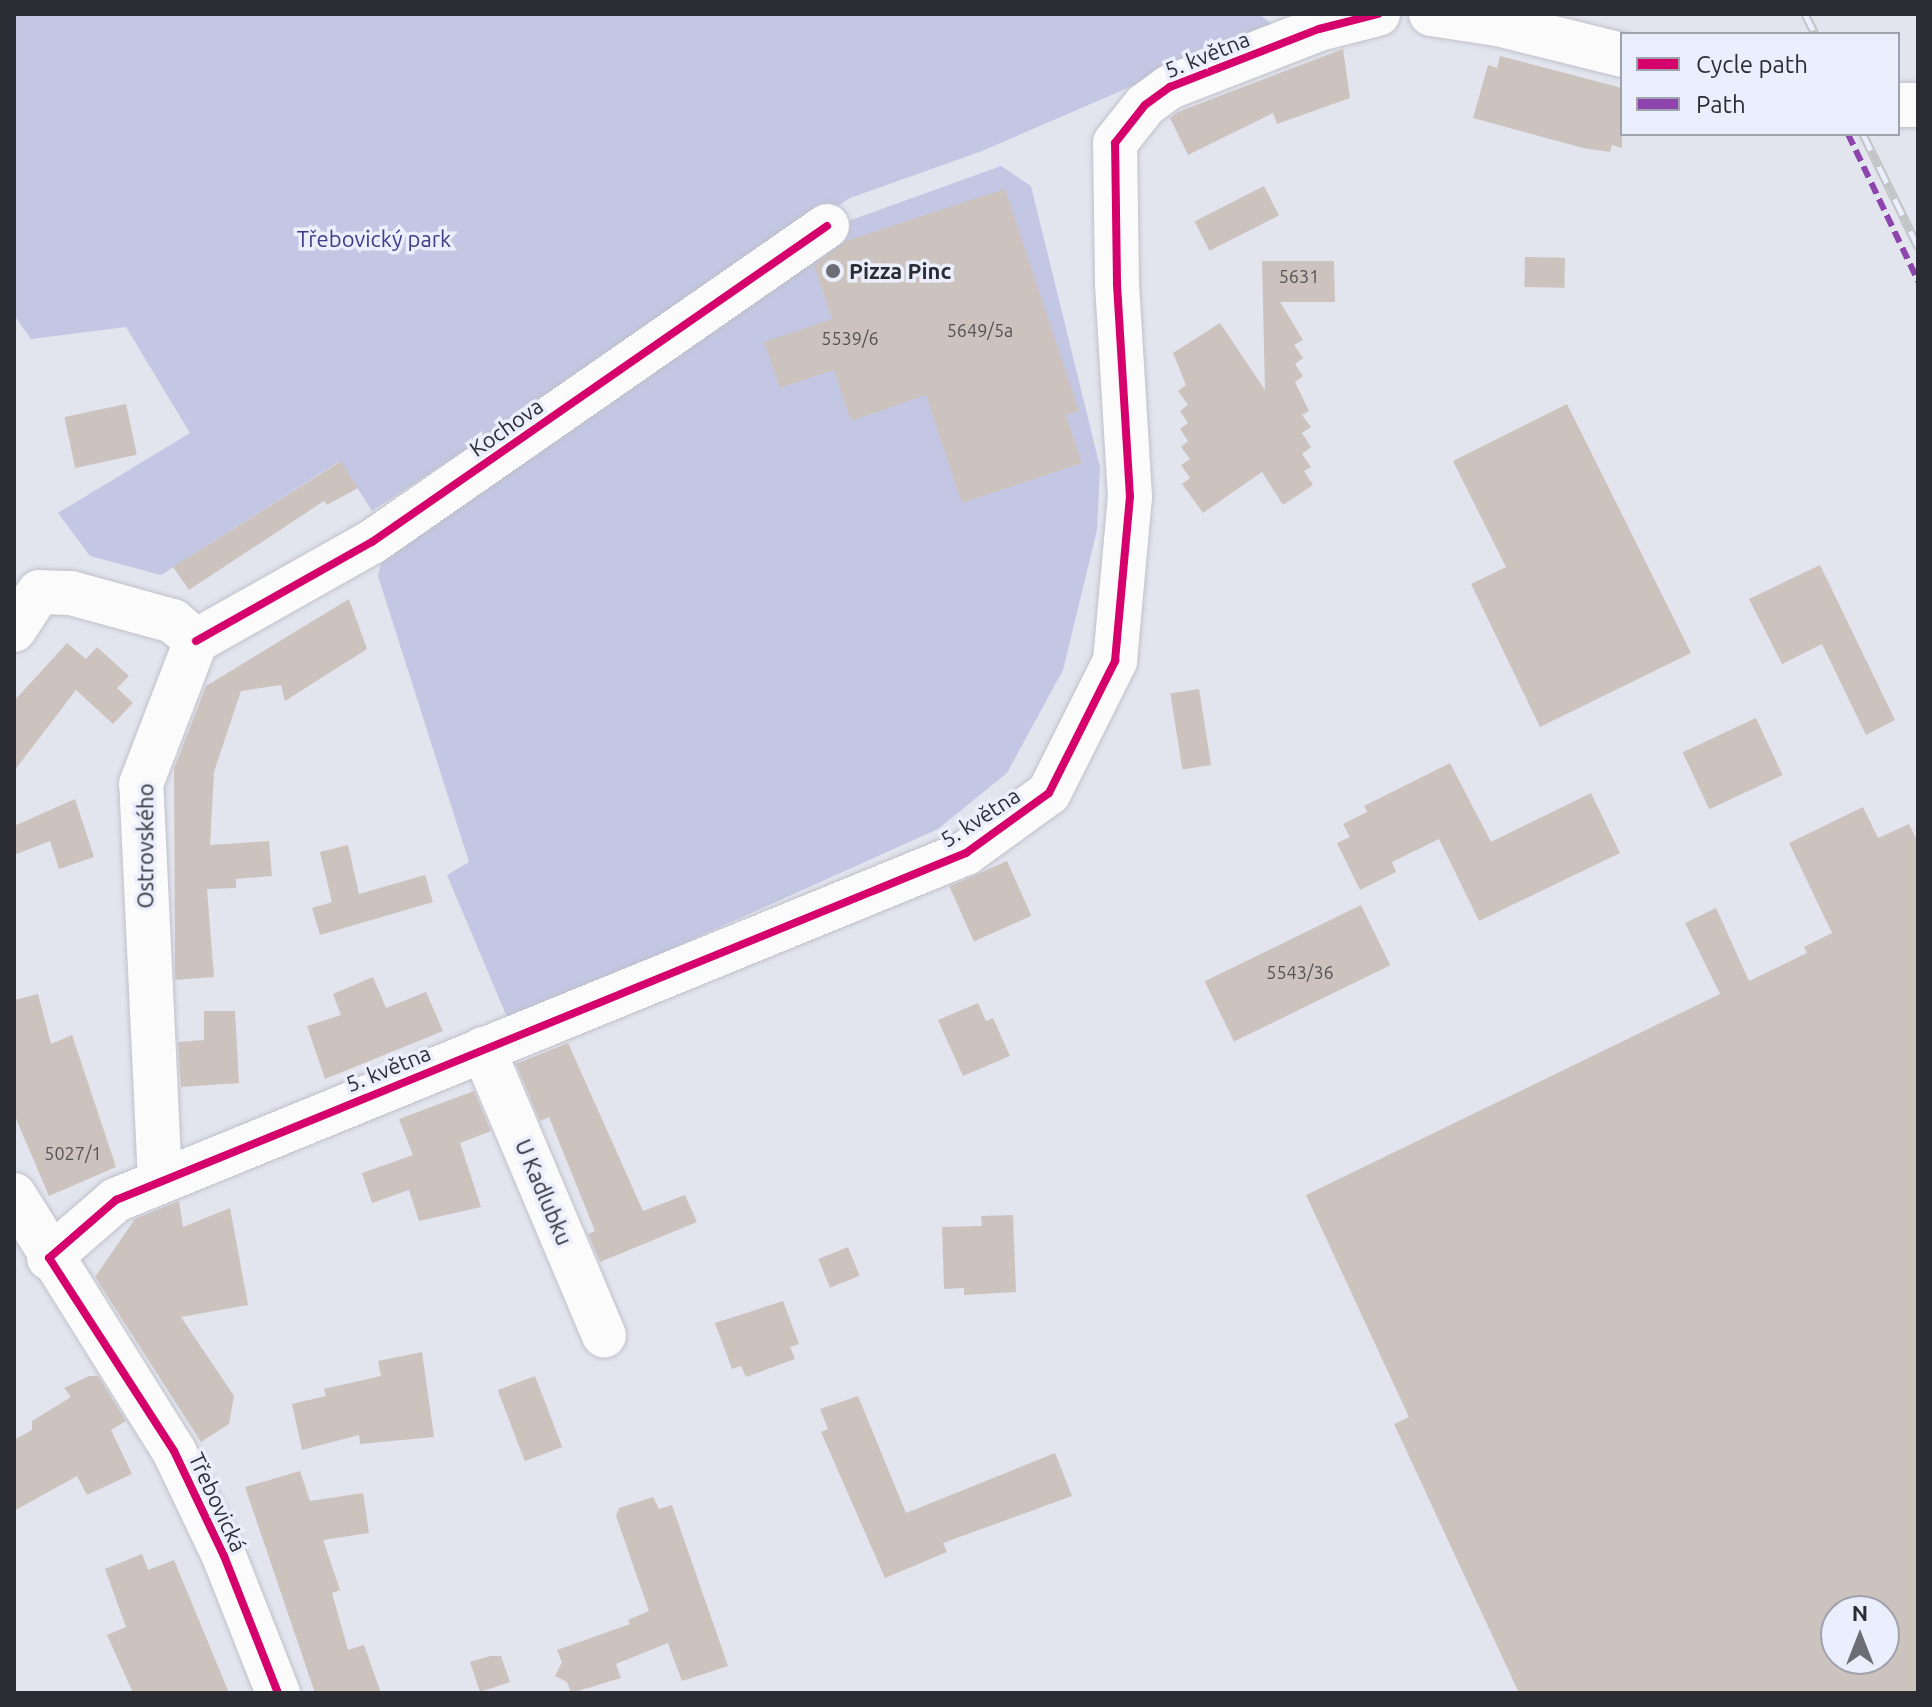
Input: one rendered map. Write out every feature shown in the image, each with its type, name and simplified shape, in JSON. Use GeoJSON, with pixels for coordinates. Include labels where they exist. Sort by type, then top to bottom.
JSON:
{"type":"FeatureCollection","features":[{"type":"Feature","properties":{"kind":"street","name":"5. května"},"geometry":{"type":"LineString","coordinates":[[49,1258],[116,1200],[966,853],[1049,793],[1115,661],[1130,497],[1117,282],[1115,143],[1145,105],[1170,87],[1275,27],[1378,14]]}},
{"type":"Feature","properties":{"kind":"street"},"geometry":{"type":"LineString","coordinates":[[1431,14],[1620,55]]}},
{"type":"Feature","properties":{"kind":"street","name":"Kochova"},"geometry":{"type":"LineString","coordinates":[[196,641],[372,542],[827,226]]}},
{"type":"Feature","properties":{"kind":"street"},"geometry":{"type":"LineString","coordinates":[[14,630],[39,592],[71,593],[173,621],[196,641]]}},
{"type":"Feature","properties":{"kind":"street","name":"Ostrovského"},"geometry":{"type":"LineString","coordinates":[[160,1181],[141,784],[196,641]]}},
{"type":"Feature","properties":{"kind":"street","name":"U Kadlubku"},"geometry":{"type":"LineString","coordinates":[[483,1049],[604,1335]]}},
{"type":"Feature","properties":{"kind":"street","name":"Třebovická"},"geometry":{"type":"LineString","coordinates":[[14,1195],[49,1258],[174,1451],[224,1556],[278,1693]]}},
{"type":"Feature","properties":{"kind":"green space","name":"Třebovický park"},"geometry":{"type":"Polygon","coordinates":[[[14,14],[1259,14],[1273,25],[982,151],[850,198],[372,511],[340,461],[161,575],[90,556],[58,513],[190,433],[126,327],[31,339],[14,315],[14,14]]]}},
{"type":"Feature","properties":{"kind":"green space"},"geometry":{"type":"Polygon","coordinates":[[[1001,166],[1031,186],[1100,467],[1097,530],[1063,670],[1007,773],[938,829],[509,1022],[447,875],[469,862],[378,576],[386,545],[843,223],[1001,166]]]}},
{"type":"Feature","properties":{"kind":"building"},"geometry":{"type":"Polygon","coordinates":[[[1343,49],[1350,98],[1277,124],[1273,113],[1188,155],[1170,118],[1178,112],[1343,49]]]}},
{"type":"Feature","properties":{"kind":"building"},"geometry":{"type":"Polygon","coordinates":[[[1500,56],[1620,87],[1622,148],[1612,145],[1610,152],[1583,148],[1473,118],[1488,65],[1497,68],[1500,56]]]}},
{"type":"Feature","properties":{"kind":"building"},"geometry":{"type":"Polygon","coordinates":[[[1264,186],[1279,215],[1209,251],[1195,221],[1264,186]]]}},
{"type":"Feature","properties":{"kind":"building"},"geometry":{"type":"Polygon","coordinates":[[[1005,189],[1079,411],[1066,415],[1082,463],[962,503],[926,395],[851,421],[834,370],[780,388],[764,342],[832,319],[814,265],[846,241],[1005,189]]]}},
{"type":"Feature","properties":{"kind":"building"},"geometry":{"type":"Polygon","coordinates":[[[1525,257],[1565,258],[1564,288],[1524,287],[1525,257]]]}},
{"type":"Feature","properties":{"kind":"building"},"geometry":{"type":"Polygon","coordinates":[[[1262,261],[1334,261],[1335,302],[1280,302],[1303,340],[1294,345],[1303,358],[1295,364],[1303,376],[1295,382],[1309,411],[1302,415],[1311,427],[1302,433],[1311,447],[1302,454],[1311,467],[1304,471],[1313,485],[1283,505],[1262,472],[1203,513],[1182,484],[1190,478],[1181,465],[1190,459],[1181,447],[1188,441],[1180,429],[1188,423],[1180,411],[1188,405],[1178,391],[1186,385],[1173,353],[1220,323],[1265,390],[1262,261]]]}},
{"type":"Feature","properties":{"kind":"building"},"geometry":{"type":"Polygon","coordinates":[[[126,404],[137,455],[75,468],[64,417],[126,404]]]}},
{"type":"Feature","properties":{"kind":"building"},"geometry":{"type":"Polygon","coordinates":[[[1567,404],[1691,653],[1540,727],[1471,584],[1506,567],[1453,461],[1567,404]]]}},
{"type":"Feature","properties":{"kind":"building"},"geometry":{"type":"Polygon","coordinates":[[[341,461],[358,488],[327,505],[324,501],[189,590],[173,567],[341,461]]]}},
{"type":"Feature","properties":{"kind":"building"},"geometry":{"type":"Polygon","coordinates":[[[1820,565],[1895,720],[1866,735],[1822,644],[1782,664],[1749,599],[1820,565]]]}},
{"type":"Feature","properties":{"kind":"building"},"geometry":{"type":"Polygon","coordinates":[[[349,599],[367,649],[285,701],[281,685],[241,691],[214,772],[210,845],[269,841],[272,876],[236,879],[236,888],[207,889],[214,977],[175,980],[174,769],[206,686],[349,599]]]}},
{"type":"Feature","properties":{"kind":"building"},"geometry":{"type":"Polygon","coordinates":[[[67,643],[86,659],[97,647],[129,676],[117,688],[133,703],[113,724],[76,690],[14,771],[14,701],[67,643]]]}},
{"type":"Feature","properties":{"kind":"building"},"geometry":{"type":"Polygon","coordinates":[[[1199,689],[1211,765],[1182,770],[1170,694],[1199,689]]]}},
{"type":"Feature","properties":{"kind":"building"},"geometry":{"type":"Polygon","coordinates":[[[1756,718],[1783,775],[1709,809],[1683,752],[1756,718]]]}},
{"type":"Feature","properties":{"kind":"building"},"geometry":{"type":"Polygon","coordinates":[[[1450,763],[1491,842],[1591,793],[1620,853],[1479,921],[1439,839],[1392,862],[1396,872],[1360,890],[1337,843],[1350,837],[1343,824],[1367,812],[1364,806],[1450,763]]]}},
{"type":"Feature","properties":{"kind":"building"},"geometry":{"type":"Polygon","coordinates":[[[75,799],[94,857],[59,869],[50,841],[14,855],[14,826],[75,799]]]}},
{"type":"Feature","properties":{"kind":"building"},"geometry":{"type":"Polygon","coordinates":[[[1863,807],[1878,838],[1909,824],[1918,842],[1918,1693],[1519,1693],[1394,1424],[1409,1417],[1306,1195],[1720,994],[1685,923],[1716,908],[1749,981],[1807,953],[1804,947],[1832,933],[1789,843],[1863,807]]]}},
{"type":"Feature","properties":{"kind":"building"},"geometry":{"type":"Polygon","coordinates":[[[348,845],[359,894],[425,875],[433,902],[320,935],[312,908],[332,902],[320,852],[348,845]]]}},
{"type":"Feature","properties":{"kind":"building"},"geometry":{"type":"Polygon","coordinates":[[[1007,861],[1031,916],[974,941],[949,887],[1007,861]]]}},
{"type":"Feature","properties":{"kind":"building"},"geometry":{"type":"Polygon","coordinates":[[[1361,905],[1390,965],[1234,1041],[1205,981],[1361,905]]]}},
{"type":"Feature","properties":{"kind":"building"},"geometry":{"type":"Polygon","coordinates":[[[373,977],[386,1008],[426,992],[443,1031],[325,1079],[307,1026],[341,1015],[333,994],[373,977]]]}},
{"type":"Feature","properties":{"kind":"building"},"geometry":{"type":"Polygon","coordinates":[[[38,994],[51,1044],[72,1035],[116,1167],[49,1196],[14,1114],[14,1000],[38,994]]]}},
{"type":"Feature","properties":{"kind":"building"},"geometry":{"type":"Polygon","coordinates":[[[978,1003],[986,1021],[993,1018],[1010,1056],[963,1076],[938,1020],[978,1003]]]}},
{"type":"Feature","properties":{"kind":"building"},"geometry":{"type":"Polygon","coordinates":[[[204,1011],[235,1011],[239,1083],[181,1087],[178,1042],[204,1040],[204,1011]]]}},
{"type":"Feature","properties":{"kind":"building"},"geometry":{"type":"Polygon","coordinates":[[[568,1043],[643,1211],[685,1195],[697,1222],[600,1262],[588,1234],[595,1231],[549,1117],[540,1121],[516,1064],[568,1043]]]}},
{"type":"Feature","properties":{"kind":"building"},"geometry":{"type":"Polygon","coordinates":[[[474,1091],[491,1131],[460,1143],[481,1207],[419,1221],[409,1190],[372,1203],[362,1173],[413,1155],[399,1119],[474,1091]]]}},
{"type":"Feature","properties":{"kind":"building"},"geometry":{"type":"Polygon","coordinates":[[[179,1201],[183,1227],[230,1208],[248,1305],[181,1317],[234,1396],[229,1424],[201,1442],[95,1277],[135,1219],[179,1201]]]}},
{"type":"Feature","properties":{"kind":"building"},"geometry":{"type":"Polygon","coordinates":[[[1013,1215],[1016,1292],[964,1295],[964,1288],[944,1289],[942,1227],[982,1226],[981,1216],[1013,1215]]]}},
{"type":"Feature","properties":{"kind":"building"},"geometry":{"type":"Polygon","coordinates":[[[848,1247],[860,1276],[830,1288],[818,1259],[848,1247]]]}},
{"type":"Feature","properties":{"kind":"building"},"geometry":{"type":"Polygon","coordinates":[[[783,1301],[799,1344],[790,1347],[795,1359],[746,1377],[741,1366],[732,1369],[715,1323],[783,1301]]]}},
{"type":"Feature","properties":{"kind":"building"},"geometry":{"type":"Polygon","coordinates":[[[422,1352],[434,1437],[360,1444],[359,1435],[302,1450],[292,1404],[326,1396],[324,1389],[381,1376],[378,1361],[422,1352]]]}},
{"type":"Feature","properties":{"kind":"building"},"geometry":{"type":"Polygon","coordinates":[[[89,1376],[98,1376],[126,1421],[111,1430],[132,1474],[87,1495],[77,1476],[14,1511],[14,1440],[32,1430],[32,1421],[71,1397],[64,1388],[89,1376]]]}},
{"type":"Feature","properties":{"kind":"building"},"geometry":{"type":"Polygon","coordinates":[[[535,1376],[562,1447],[525,1461],[498,1390],[535,1376]]]}},
{"type":"Feature","properties":{"kind":"building"},"geometry":{"type":"Polygon","coordinates":[[[858,1396],[906,1513],[1055,1453],[1072,1496],[943,1543],[947,1552],[885,1578],[821,1432],[828,1429],[820,1409],[858,1396]]]}},
{"type":"Feature","properties":{"kind":"building"},"geometry":{"type":"Polygon","coordinates":[[[300,1471],[310,1501],[363,1493],[369,1533],[323,1540],[340,1590],[332,1593],[348,1650],[364,1645],[381,1693],[315,1693],[245,1487],[300,1471]]]}},
{"type":"Feature","properties":{"kind":"building"},"geometry":{"type":"Polygon","coordinates":[[[653,1497],[659,1509],[672,1505],[728,1666],[682,1681],[668,1643],[616,1664],[621,1678],[571,1693],[567,1682],[555,1676],[562,1662],[557,1650],[630,1624],[628,1620],[649,1611],[616,1516],[619,1508],[653,1497]]]}},
{"type":"Feature","properties":{"kind":"building"},"geometry":{"type":"Polygon","coordinates":[[[142,1554],[148,1570],[174,1560],[229,1693],[133,1693],[107,1635],[126,1627],[105,1569],[142,1554]]]}},
{"type":"Feature","properties":{"kind":"building"},"geometry":{"type":"Polygon","coordinates":[[[501,1656],[510,1682],[480,1692],[470,1662],[501,1656]]]}},
{"type":"Feature","properties":{"kind":"railway"},"geometry":{"type":"LineString","coordinates":[[1805,14],[1814,32]]}},
{"type":"Feature","properties":{"kind":"railway"},"geometry":{"type":"LineString","coordinates":[[1864,136],[1918,247]]}},
{"type":"Feature","properties":{"kind":"marked path"},"geometry":{"type":"LineString","coordinates":[[1849,136],[1918,281]]}},
{"type":"Feature","properties":{"kind":"cycle path"},"geometry":{"type":"LineString","coordinates":[[278,1693],[224,1556],[174,1451],[49,1258],[116,1200],[966,853],[1049,793],[1115,661],[1130,497],[1117,282],[1115,143],[1145,105],[1170,87],[1319,29],[1378,14]]}},
{"type":"Feature","properties":{"kind":"cycle path"},"geometry":{"type":"LineString","coordinates":[[196,641],[372,542],[827,226]]}},
{"type":"Feature","properties":{"kind":"place","name":"Pizza Pinc"},"geometry":{"type":"Point","coordinates":[833,271]}}]}
